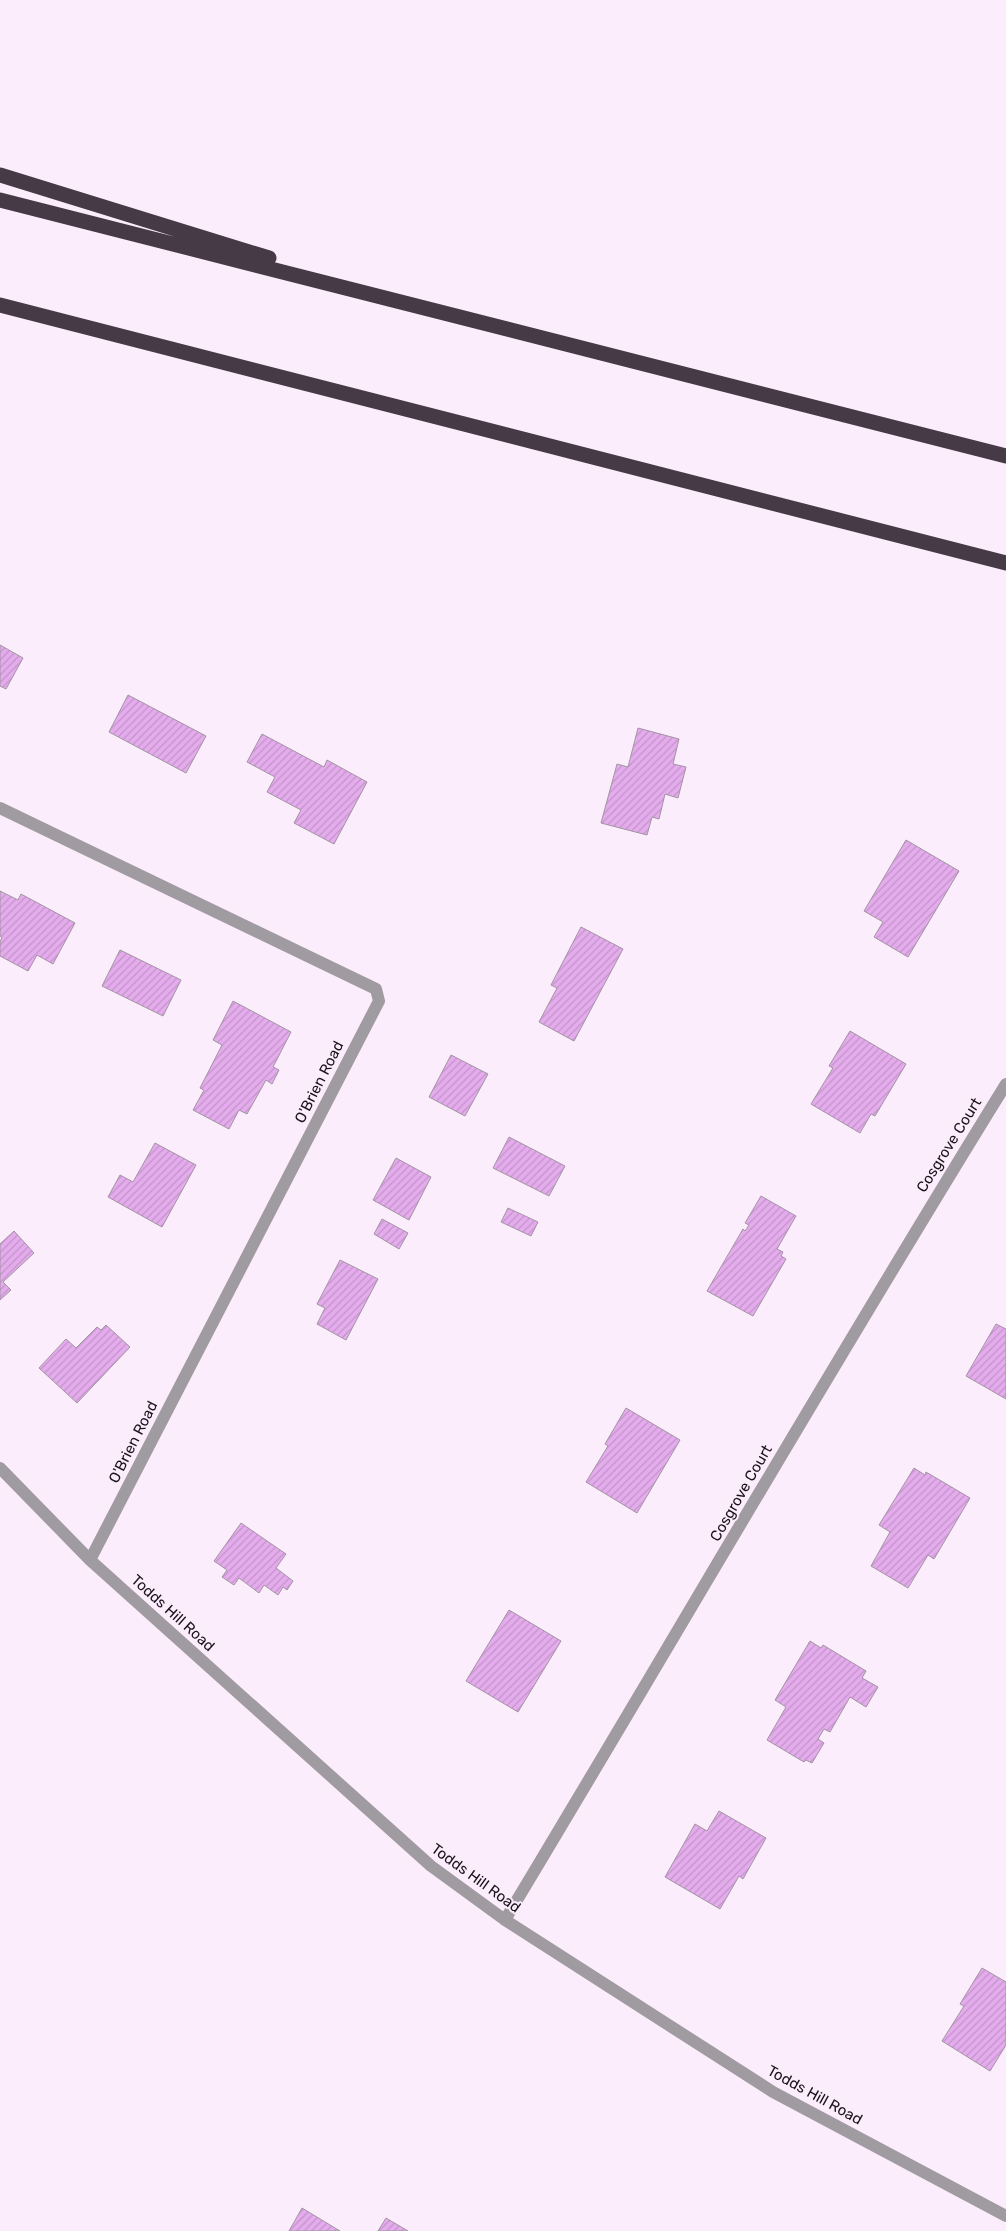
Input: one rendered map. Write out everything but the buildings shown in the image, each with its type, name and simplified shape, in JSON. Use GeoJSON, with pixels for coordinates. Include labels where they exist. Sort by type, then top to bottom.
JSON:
{"type":"FeatureCollection","features":[{"type":"Feature","properties":{"kind":"highway"},"geometry":{"type":"LineString","coordinates":[[0,175],[430,308]]}},
{"type":"Feature","properties":{"kind":"highway"},"geometry":{"type":"LineString","coordinates":[[0,200],[1006,456]]}},
{"type":"Feature","properties":{"kind":"highway"},"geometry":{"type":"LineString","coordinates":[[0,305],[1006,563]]}},
{"type":"Feature","properties":{"kind":"street","name":"O'Brien Road"},"geometry":{"type":"LineString","coordinates":[[0,808],[376,989],[379,1001],[90,1560]]}},
{"type":"Feature","properties":{"kind":"street","name":"Cosgrove Court"},"geometry":{"type":"LineString","coordinates":[[505,1920],[667,1651],[887,1276],[1006,1084]]}},
{"type":"Feature","properties":{"kind":"street","name":"Todds Hill Road"},"geometry":{"type":"LineString","coordinates":[[0,1468],[90,1560],[417,1855],[505,1920],[773,2092],[1006,2216]]}}]}
